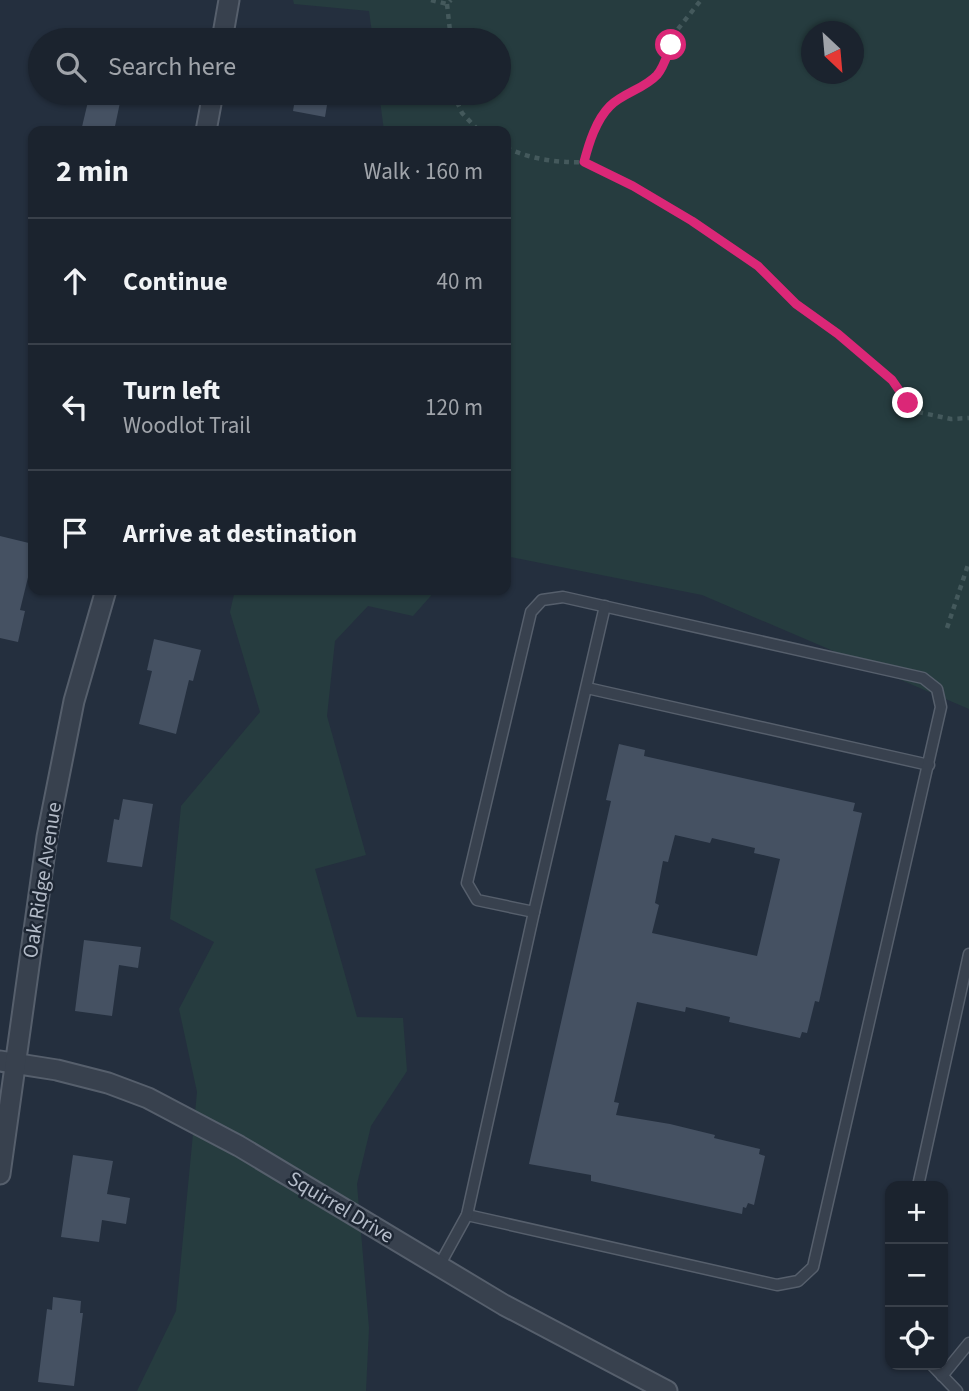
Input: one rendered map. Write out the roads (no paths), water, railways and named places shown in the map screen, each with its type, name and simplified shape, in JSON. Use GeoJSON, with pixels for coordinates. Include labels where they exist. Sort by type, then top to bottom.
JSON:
{"type":"FeatureCollection","features":[{"type":"Feature","properties":{"kind":"street"},"geometry":{"type":"LineString","coordinates":[[224,28],[229,0]]}},
{"type":"Feature","properties":{"kind":"street"},"geometry":{"type":"LineString","coordinates":[[207,126],[211,105]]}},
{"type":"Feature","properties":{"kind":"street","name":"Oak Ridge Avenue"},"geometry":{"type":"LineString","coordinates":[[0,1174],[8,1062],[50,824],[74,701],[105,595]]}},
{"type":"Feature","properties":{"kind":"street","name":"Squirrel Drive"},"geometry":{"type":"LineString","coordinates":[[8,1062],[57,1070],[108,1083],[148,1098],[239,1146],[504,1305],[667,1391]]}},
{"type":"Feature","properties":{"kind":"lane"},"geometry":{"type":"LineString","coordinates":[[467,1215],[776,1286],[798,1281],[813,1267],[942,707],[937,689],[923,678],[606,606],[563,597],[542,600],[531,612],[467,883],[477,900],[534,912]]}},
{"type":"Feature","properties":{"kind":"lane"},"geometry":{"type":"LineString","coordinates":[[439,1266],[467,1215],[534,912],[606,606]]}},
{"type":"Feature","properties":{"kind":"lane"},"geometry":{"type":"LineString","coordinates":[[587,688],[929,765]]}},
{"type":"Feature","properties":{"kind":"lane"},"geometry":{"type":"LineString","coordinates":[[919,1181],[969,954]]}},
{"type":"Feature","properties":{"kind":"lane"},"geometry":{"type":"LineString","coordinates":[[942,1376],[969,1343]]}},
{"type":"Feature","properties":{"kind":"lane"},"geometry":{"type":"LineString","coordinates":[[937,1370],[957,1391]]}}]}
